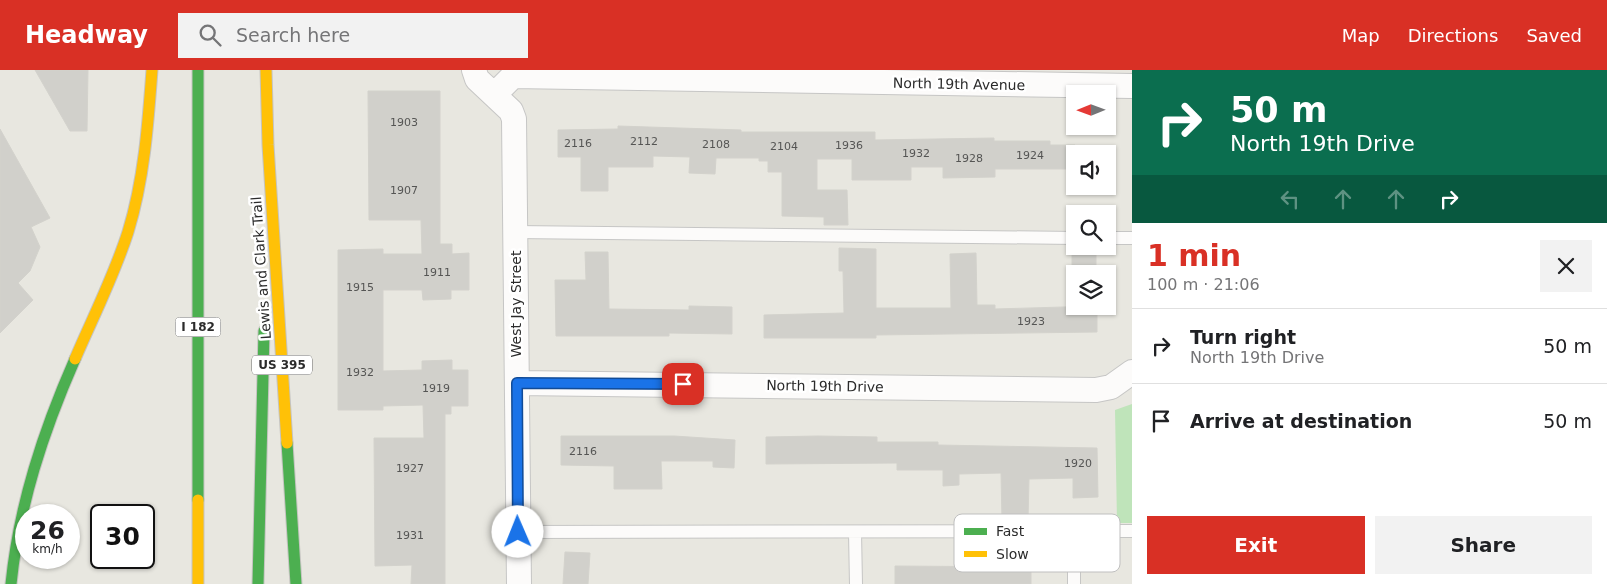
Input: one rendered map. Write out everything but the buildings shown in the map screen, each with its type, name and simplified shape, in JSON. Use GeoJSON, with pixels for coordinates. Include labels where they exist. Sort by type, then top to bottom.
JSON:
{"type":"FeatureCollection","features":[{"type":"Feature","properties":{"kind":"highway"},"geometry":{"type":"LineString","coordinates":[[11,584],[18,526],[35,462],[78,349],[115,268],[128,232],[146,148],[152,70]]}},
{"type":"Feature","properties":{"kind":"highway","name":"I 182"},"geometry":{"type":"LineString","coordinates":[[198,70],[198,584]]}},
{"type":"Feature","properties":{"kind":"highway","name":"Lewis and Clark Trail"},"geometry":{"type":"LineString","coordinates":[[266,70],[268,145],[296,584]]}},
{"type":"Feature","properties":{"kind":"highway"},"geometry":{"type":"LineString","coordinates":[[265,285],[268,145]]}},
{"type":"Feature","properties":{"kind":"highway"},"geometry":{"type":"LineString","coordinates":[[258,584],[264,315]]}},
{"type":"Feature","properties":{"kind":"street","name":"West Jay Street"},"geometry":{"type":"LineString","coordinates":[[474,70],[477,79],[514,114],[518,584]]}},
{"type":"Feature","properties":{"kind":"street","name":"North 19th Avenue"},"geometry":{"type":"LineString","coordinates":[[494,95],[513,76],[818,76],[1132,86]]}},
{"type":"Feature","properties":{"kind":"street","name":"North 19th Drive"},"geometry":{"type":"LineString","coordinates":[[517,383],[1096,390],[1111,387],[1130,373]]}},
{"type":"Feature","properties":{"kind":"lane"},"geometry":{"type":"LineString","coordinates":[[515,232],[1066,238]]}},
{"type":"Feature","properties":{"kind":"lane"},"geometry":{"type":"LineString","coordinates":[[1116,238],[1132,238]]}},
{"type":"Feature","properties":{"kind":"lane"},"geometry":{"type":"LineString","coordinates":[[518,532],[954,532]]}},
{"type":"Feature","properties":{"kind":"lane"},"geometry":{"type":"LineString","coordinates":[[855,532],[856,584]]}},
{"type":"Feature","properties":{"kind":"green space"},"geometry":{"type":"Polygon","coordinates":[[[1132,404],[1132,523],[1120,523],[1120,514],[1117,514],[1115,410],[1132,404]]]}},
{"type":"Feature","properties":{"kind":"traffic: fast"},"geometry":{"type":"LineString","coordinates":[[198,70],[198,500]]}},
{"type":"Feature","properties":{"kind":"traffic: fast"},"geometry":{"type":"LineString","coordinates":[[258,584],[264,331]]}},
{"type":"Feature","properties":{"kind":"traffic: fast"},"geometry":{"type":"LineString","coordinates":[[11,584],[26,497],[43,441],[75,359]]}},
{"type":"Feature","properties":{"kind":"traffic: fast"},"geometry":{"type":"LineString","coordinates":[[287,443],[296,584]]}},
{"type":"Feature","properties":{"kind":"traffic: slow"},"geometry":{"type":"LineString","coordinates":[[75,359],[116,265],[128,232],[138,192],[144,152],[152,70]]}},
{"type":"Feature","properties":{"kind":"traffic: slow"},"geometry":{"type":"LineString","coordinates":[[266,70],[268,145],[287,443]]}},
{"type":"Feature","properties":{"kind":"traffic: slow"},"geometry":{"type":"LineString","coordinates":[[198,500],[198,584]]}},
{"type":"Feature","properties":{"kind":"route"},"geometry":{"type":"LineString","coordinates":[[518,532],[517,383],[683,384]]}}]}
